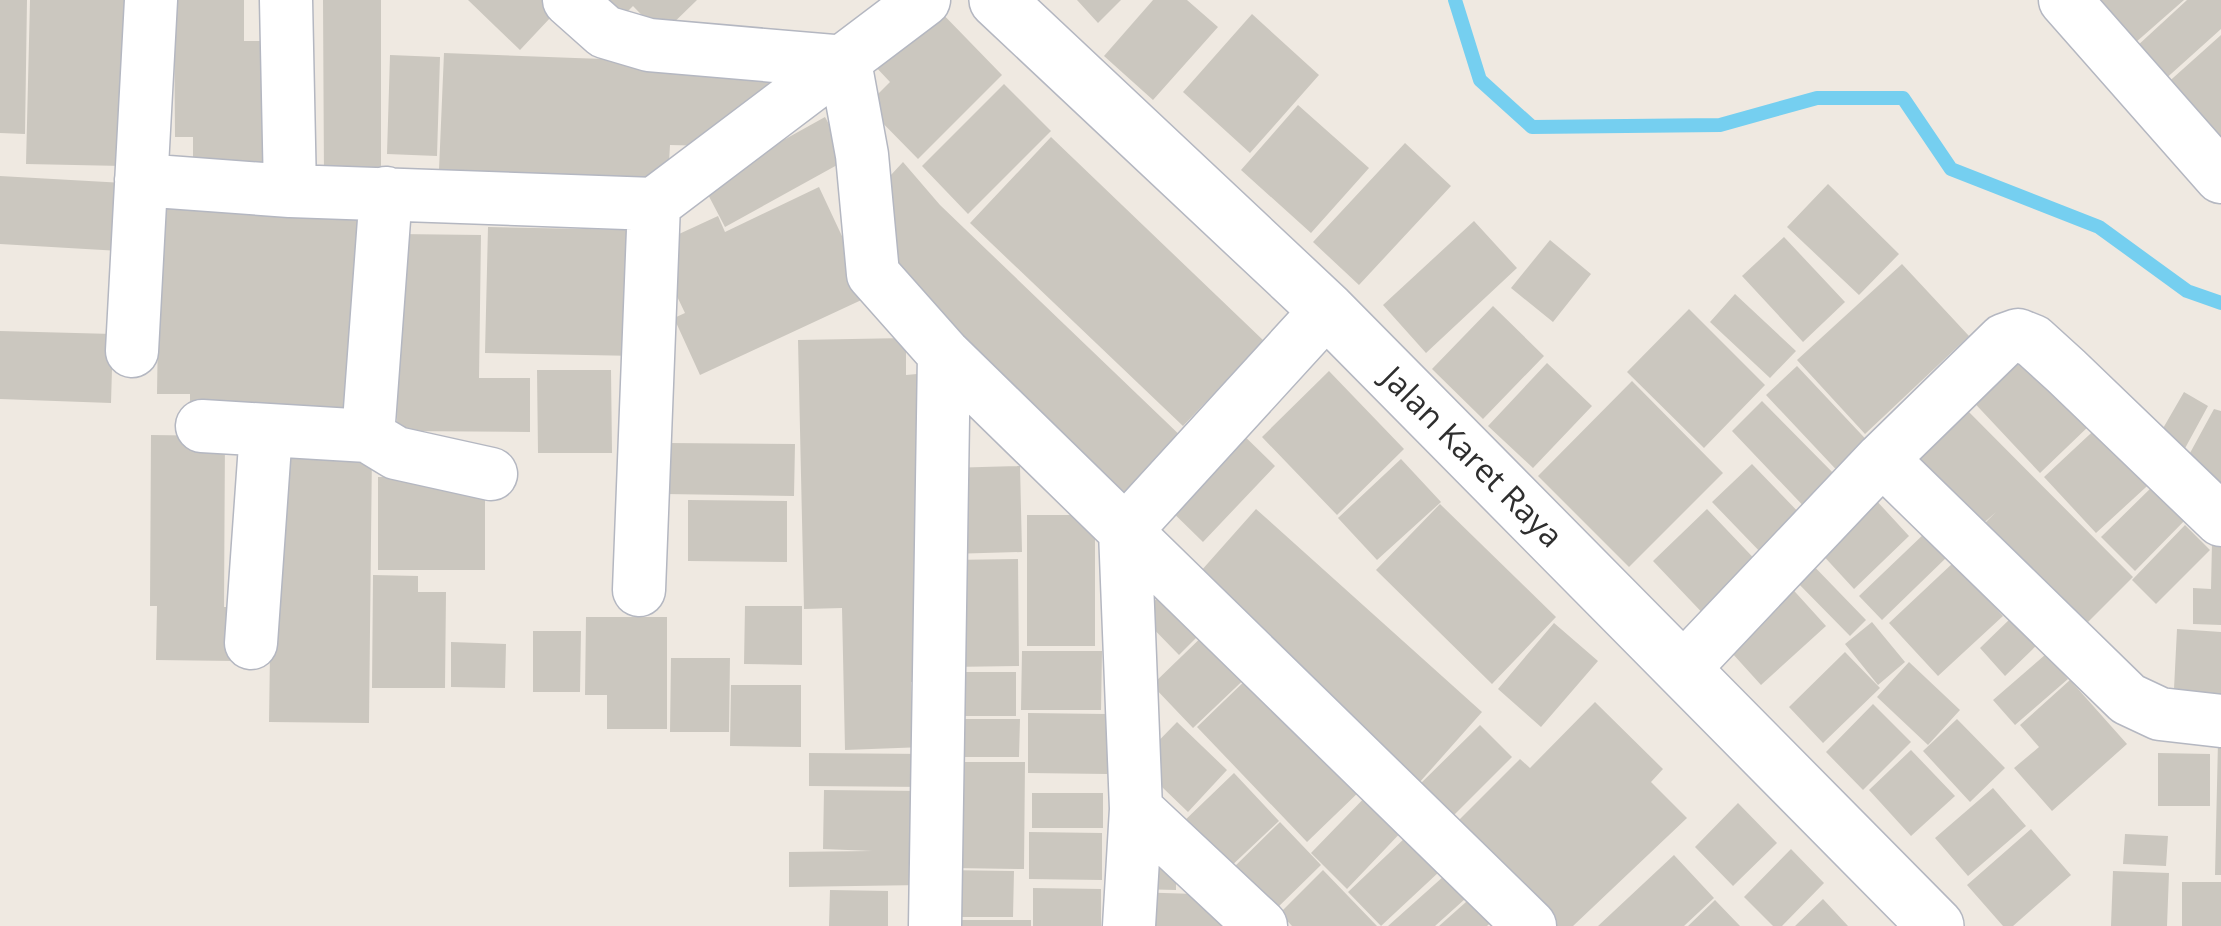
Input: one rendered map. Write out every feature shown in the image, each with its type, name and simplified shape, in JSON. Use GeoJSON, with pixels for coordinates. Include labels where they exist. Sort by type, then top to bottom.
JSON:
{"type":"FeatureCollection","features":[{"type":"Feature","properties":{"kind":"street"},"geometry":{"type":"LineString","coordinates":[[132,350],[151,0]]}},
{"type":"Feature","properties":{"kind":"street"},"geometry":{"type":"LineString","coordinates":[[286,0],[290,191]]}},
{"type":"Feature","properties":{"kind":"street"},"geometry":{"type":"LineString","coordinates":[[569,0],[605,32],[649,45],[845,62]]}},
{"type":"Feature","properties":{"kind":"street"},"geometry":{"type":"LineString","coordinates":[[141,180],[290,191],[654,204],[924,0]]}},
{"type":"Feature","properties":{"kind":"street","name":"Jalan Karet Raya"},"geometry":{"type":"LineString","coordinates":[[997,0],[1327,310],[1936,926]]}},
{"type":"Feature","properties":{"kind":"street"},"geometry":{"type":"LineString","coordinates":[[2066,0],[2221,176]]}},
{"type":"Feature","properties":{"kind":"street"},"geometry":{"type":"LineString","coordinates":[[845,62],[862,155],[873,274],[944,354],[1530,926]]}},
{"type":"Feature","properties":{"kind":"street"},"geometry":{"type":"LineString","coordinates":[[368,436],[386,193]]}},
{"type":"Feature","properties":{"kind":"street"},"geometry":{"type":"LineString","coordinates":[[640,590],[654,204]]}},
{"type":"Feature","properties":{"kind":"street"},"geometry":{"type":"LineString","coordinates":[[1129,926],[1136,809],[1124,531],[1327,310]]}},
{"type":"Feature","properties":{"kind":"street"},"geometry":{"type":"LineString","coordinates":[[1683,669],[1882,459],[2004,340],[2018,335],[2033,341],[2055,361],[2221,520]]}},
{"type":"Feature","properties":{"kind":"street"},"geometry":{"type":"LineString","coordinates":[[935,926],[944,354]]}},
{"type":"Feature","properties":{"kind":"street"},"geometry":{"type":"LineString","coordinates":[[202,426],[368,436],[396,453],[490,474]]}},
{"type":"Feature","properties":{"kind":"street"},"geometry":{"type":"LineString","coordinates":[[250,643],[266,432]]}},
{"type":"Feature","properties":{"kind":"street"},"geometry":{"type":"LineString","coordinates":[[1882,459],[2128,699],[2160,714],[2221,720]]}},
{"type":"Feature","properties":{"kind":"street"},"geometry":{"type":"LineString","coordinates":[[1136,809],[1262,925]]}},
{"type":"Feature","properties":{"kind":"building"},"geometry":{"type":"Polygon","coordinates":[[[0,0],[27,0],[25,134],[0,133],[0,0]]]}},
{"type":"Feature","properties":{"kind":"building"},"geometry":{"type":"Polygon","coordinates":[[[30,0],[128,0],[123,166],[26,164],[30,0]]]}},
{"type":"Feature","properties":{"kind":"building"},"geometry":{"type":"Polygon","coordinates":[[[174,0],[244,0],[244,41],[265,41],[266,180],[193,180],[193,137],[175,137],[174,0]]]}},
{"type":"Feature","properties":{"kind":"building"},"geometry":{"type":"Polygon","coordinates":[[[323,0],[381,0],[381,180],[324,180],[323,0]]]}},
{"type":"Feature","properties":{"kind":"building"},"geometry":{"type":"Polygon","coordinates":[[[468,0],[567,0],[520,50],[468,0]]]}},
{"type":"Feature","properties":{"kind":"building"},"geometry":{"type":"Polygon","coordinates":[[[590,0],[697,0],[661,35],[633,6],[614,25],[590,0]]]}},
{"type":"Feature","properties":{"kind":"building"},"geometry":{"type":"Polygon","coordinates":[[[1077,0],[1121,0],[1098,23],[1077,0]]]}},
{"type":"Feature","properties":{"kind":"building"},"geometry":{"type":"Polygon","coordinates":[[[1153,0],[1187,0],[1218,27],[1153,100],[1104,56],[1153,0]]]}},
{"type":"Feature","properties":{"kind":"building"},"geometry":{"type":"Polygon","coordinates":[[[2084,0],[2184,0],[2127,50],[2084,0]]]}},
{"type":"Feature","properties":{"kind":"building"},"geometry":{"type":"Polygon","coordinates":[[[2187,0],[2221,0],[2221,29],[2152,91],[2123,59],[2187,0]]]}},
{"type":"Feature","properties":{"kind":"building"},"geometry":{"type":"Polygon","coordinates":[[[934,5],[1002,75],[918,159],[866,106],[890,82],[873,64],[934,5]]]}},
{"type":"Feature","properties":{"kind":"building"},"geometry":{"type":"Polygon","coordinates":[[[1252,14],[1319,75],[1250,153],[1183,92],[1252,14]]]}},
{"type":"Feature","properties":{"kind":"building"},"geometry":{"type":"Polygon","coordinates":[[[2221,35],[2221,151],[2164,86],[2221,35]]]}},
{"type":"Feature","properties":{"kind":"building"},"geometry":{"type":"Polygon","coordinates":[[[444,53],[789,65],[712,146],[670,145],[668,179],[439,170],[444,53]]]}},
{"type":"Feature","properties":{"kind":"building"},"geometry":{"type":"Polygon","coordinates":[[[390,55],[440,57],[437,156],[387,154],[390,55]]]}},
{"type":"Feature","properties":{"kind":"building"},"geometry":{"type":"Polygon","coordinates":[[[1004,84],[1051,131],[968,214],[922,166],[1004,84]]]}},
{"type":"Feature","properties":{"kind":"building"},"geometry":{"type":"Polygon","coordinates":[[[1298,105],[1369,168],[1311,233],[1241,170],[1298,105]]]}},
{"type":"Feature","properties":{"kind":"building"},"geometry":{"type":"Polygon","coordinates":[[[825,117],[848,159],[725,227],[703,185],[825,117]]]}},
{"type":"Feature","properties":{"kind":"building"},"geometry":{"type":"Polygon","coordinates":[[[1051,137],[1264,341],[1183,426],[970,223],[1051,137]]]}},
{"type":"Feature","properties":{"kind":"building"},"geometry":{"type":"Polygon","coordinates":[[[1405,143],[1451,186],[1359,285],[1313,242],[1405,143]]]}},
{"type":"Feature","properties":{"kind":"building"},"geometry":{"type":"Polygon","coordinates":[[[903,162],[940,205],[1187,442],[1126,507],[871,242],[877,190],[903,162]]]}},
{"type":"Feature","properties":{"kind":"building"},"geometry":{"type":"Polygon","coordinates":[[[0,176],[124,183],[120,251],[0,244],[0,176]]]}},
{"type":"Feature","properties":{"kind":"building"},"geometry":{"type":"Polygon","coordinates":[[[1828,184],[1899,254],[1859,295],[1787,227],[1828,184]]]}},
{"type":"Feature","properties":{"kind":"building"},"geometry":{"type":"Polygon","coordinates":[[[819,187],[870,296],[700,375],[674,318],[685,313],[653,246],[718,216],[725,232],[819,187]]]}},
{"type":"Feature","properties":{"kind":"building"},"geometry":{"type":"Polygon","coordinates":[[[160,199],[365,203],[360,413],[190,409],[190,394],[157,394],[160,199]]]}},
{"type":"Feature","properties":{"kind":"building"},"geometry":{"type":"Polygon","coordinates":[[[1474,221],[1517,268],[1426,353],[1383,305],[1474,221]]]}},
{"type":"Feature","properties":{"kind":"building"},"geometry":{"type":"Polygon","coordinates":[[[488,227],[640,230],[638,356],[485,353],[488,227]]]}},
{"type":"Feature","properties":{"kind":"building"},"geometry":{"type":"Polygon","coordinates":[[[398,234],[481,235],[479,378],[530,378],[530,432],[397,431],[398,234]]]}},
{"type":"Feature","properties":{"kind":"building"},"geometry":{"type":"Polygon","coordinates":[[[1784,237],[1845,302],[1803,342],[1742,276],[1784,237]]]}},
{"type":"Feature","properties":{"kind":"building"},"geometry":{"type":"Polygon","coordinates":[[[1550,240],[1591,274],[1553,322],[1511,288],[1550,240]]]}},
{"type":"Feature","properties":{"kind":"building"},"geometry":{"type":"Polygon","coordinates":[[[1902,264],[1969,336],[1865,434],[1797,360],[1902,264]]]}},
{"type":"Feature","properties":{"kind":"building"},"geometry":{"type":"Polygon","coordinates":[[[1735,294],[1796,351],[1770,378],[1710,322],[1735,294]]]}},
{"type":"Feature","properties":{"kind":"building"},"geometry":{"type":"Polygon","coordinates":[[[1493,306],[1544,356],[1483,419],[1432,369],[1493,306]]]}},
{"type":"Feature","properties":{"kind":"building"},"geometry":{"type":"Polygon","coordinates":[[[1689,309],[1765,385],[1704,448],[1627,372],[1689,309]]]}},
{"type":"Feature","properties":{"kind":"building"},"geometry":{"type":"Polygon","coordinates":[[[0,331],[113,334],[111,403],[0,399],[0,331]]]}},
{"type":"Feature","properties":{"kind":"building"},"geometry":{"type":"Polygon","coordinates":[[[906,338],[906,375],[917,374],[924,682],[911,682],[912,713],[923,713],[924,747],[845,750],[842,608],[804,609],[798,340],[906,338]]]}},
{"type":"Feature","properties":{"kind":"building"},"geometry":{"type":"Polygon","coordinates":[[[2017,345],[2091,424],[2040,473],[1966,394],[2017,345]]]}},
{"type":"Feature","properties":{"kind":"building"},"geometry":{"type":"Polygon","coordinates":[[[1547,363],[1592,406],[1533,468],[1488,426],[1547,363]]]}},
{"type":"Feature","properties":{"kind":"building"},"geometry":{"type":"Polygon","coordinates":[[[1797,366],[1876,450],[1845,479],[1766,395],[1797,366]]]}},
{"type":"Feature","properties":{"kind":"building"},"geometry":{"type":"Polygon","coordinates":[[[537,370],[611,370],[612,453],[538,453],[537,370]]]}},
{"type":"Feature","properties":{"kind":"building"},"geometry":{"type":"Polygon","coordinates":[[[1329,371],[1404,449],[1337,515],[1262,437],[1329,371]]]}},
{"type":"Feature","properties":{"kind":"building"},"geometry":{"type":"Polygon","coordinates":[[[1632,381],[1723,473],[1629,567],[1538,476],[1632,381]]]}},
{"type":"Feature","properties":{"kind":"building"},"geometry":{"type":"Polygon","coordinates":[[[2184,392],[2208,406],[2183,452],[2158,437],[2184,392]]]}},
{"type":"Feature","properties":{"kind":"building"},"geometry":{"type":"Polygon","coordinates":[[[1762,401],[1844,484],[1812,515],[1732,431],[1762,401]]]}},
{"type":"Feature","properties":{"kind":"building"},"geometry":{"type":"Polygon","coordinates":[[[1960,403],[2133,577],[2073,637],[1973,535],[1996,512],[1977,529],[1907,456],[1960,403]]]}},
{"type":"Feature","properties":{"kind":"building"},"geometry":{"type":"Polygon","coordinates":[[[2214,409],[2221,411],[2221,507],[2178,475],[2214,409]]]}},
{"type":"Feature","properties":{"kind":"building"},"geometry":{"type":"Polygon","coordinates":[[[2104,421],[2157,477],[2096,533],[2044,477],[2104,421]]]}},
{"type":"Feature","properties":{"kind":"building"},"geometry":{"type":"Polygon","coordinates":[[[1230,422],[1275,466],[1203,542],[1158,498],[1230,422]]]}},
{"type":"Feature","properties":{"kind":"building"},"geometry":{"type":"Polygon","coordinates":[[[151,435],[225,436],[224,607],[236,607],[236,661],[156,660],[157,606],[150,606],[151,435]]]}},
{"type":"Feature","properties":{"kind":"building"},"geometry":{"type":"Polygon","coordinates":[[[666,443],[795,444],[794,496],[665,494],[666,443]]]}},
{"type":"Feature","properties":{"kind":"building"},"geometry":{"type":"Polygon","coordinates":[[[273,447],[372,449],[369,723],[269,722],[273,447]]]}},
{"type":"Feature","properties":{"kind":"building"},"geometry":{"type":"Polygon","coordinates":[[[1401,459],[1441,502],[1377,560],[1338,518],[1401,459]]]}},
{"type":"Feature","properties":{"kind":"building"},"geometry":{"type":"Polygon","coordinates":[[[1752,464],[1806,520],[1766,558],[1712,502],[1752,464]]]}},
{"type":"Feature","properties":{"kind":"building"},"geometry":{"type":"Polygon","coordinates":[[[1020,466],[1022,552],[949,554],[947,468],[1020,466]]]}},
{"type":"Feature","properties":{"kind":"building"},"geometry":{"type":"Polygon","coordinates":[[[378,477],[485,477],[485,570],[378,570],[378,477]]]}},
{"type":"Feature","properties":{"kind":"building"},"geometry":{"type":"Polygon","coordinates":[[[2157,482],[2190,515],[2135,571],[2101,537],[2157,482]]]}},
{"type":"Feature","properties":{"kind":"building"},"geometry":{"type":"Polygon","coordinates":[[[1874,498],[1909,536],[1854,589],[1819,551],[1874,498]]]}},
{"type":"Feature","properties":{"kind":"building"},"geometry":{"type":"Polygon","coordinates":[[[688,500],[787,501],[787,562],[688,561],[688,500]]]}},
{"type":"Feature","properties":{"kind":"building"},"geometry":{"type":"Polygon","coordinates":[[[1440,504],[1556,617],[1492,684],[1376,570],[1440,504]]]}},
{"type":"Feature","properties":{"kind":"building"},"geometry":{"type":"Polygon","coordinates":[[[1256,509],[1482,712],[1419,783],[1193,580],[1256,509]]]}},
{"type":"Feature","properties":{"kind":"building"},"geometry":{"type":"Polygon","coordinates":[[[1707,509],[1765,570],[1711,622],[1653,561],[1707,509]]]}},
{"type":"Feature","properties":{"kind":"building"},"geometry":{"type":"Polygon","coordinates":[[[1027,515],[1095,515],[1095,646],[1027,646],[1027,515]]]}},
{"type":"Feature","properties":{"kind":"building"},"geometry":{"type":"Polygon","coordinates":[[[2185,525],[2210,550],[2156,604],[2132,580],[2185,525]]]}},
{"type":"Feature","properties":{"kind":"building"},"geometry":{"type":"Polygon","coordinates":[[[1926,532],[1949,555],[1882,620],[1859,596],[1926,532]]]}},
{"type":"Feature","properties":{"kind":"building"},"geometry":{"type":"Polygon","coordinates":[[[2212,542],[2221,543],[2221,625],[2193,624],[2193,588],[2211,589],[2212,542]]]}},
{"type":"Feature","properties":{"kind":"building"},"geometry":{"type":"Polygon","coordinates":[[[1806,558],[1866,620],[1850,636],[1790,575],[1806,558]]]}},
{"type":"Feature","properties":{"kind":"building"},"geometry":{"type":"Polygon","coordinates":[[[1018,559],[1019,666],[949,667],[949,560],[1018,559]]]}},
{"type":"Feature","properties":{"kind":"building"},"geometry":{"type":"Polygon","coordinates":[[[1954,562],[2003,616],[1938,676],[1889,623],[1954,562]]]}},
{"type":"Feature","properties":{"kind":"building"},"geometry":{"type":"Polygon","coordinates":[[[373,575],[418,576],[418,592],[446,592],[445,688],[372,688],[373,575]]]}},
{"type":"Feature","properties":{"kind":"building"},"geometry":{"type":"Polygon","coordinates":[[[1787,583],[1826,626],[1761,685],[1722,642],[1787,583]]]}},
{"type":"Feature","properties":{"kind":"building"},"geometry":{"type":"Polygon","coordinates":[[[1172,584],[1210,624],[1179,655],[1140,615],[1172,584]]]}},
{"type":"Feature","properties":{"kind":"building"},"geometry":{"type":"Polygon","coordinates":[[[745,606],[802,606],[802,665],[744,664],[745,606]]]}},
{"type":"Feature","properties":{"kind":"building"},"geometry":{"type":"Polygon","coordinates":[[[586,617],[667,617],[667,729],[607,729],[607,695],[585,695],[586,617]]]}},
{"type":"Feature","properties":{"kind":"building"},"geometry":{"type":"Polygon","coordinates":[[[2012,617],[2038,644],[2005,676],[1980,648],[2012,617]]]}},
{"type":"Feature","properties":{"kind":"building"},"geometry":{"type":"Polygon","coordinates":[[[1872,622],[1905,662],[1878,685],[1845,644],[1872,622]]]}},
{"type":"Feature","properties":{"kind":"building"},"geometry":{"type":"Polygon","coordinates":[[[1554,623],[1598,661],[1541,727],[1498,689],[1554,623]]]}},
{"type":"Feature","properties":{"kind":"building"},"geometry":{"type":"Polygon","coordinates":[[[1213,626],[1255,669],[1193,728],[1152,685],[1213,626]]]}},
{"type":"Feature","properties":{"kind":"building"},"geometry":{"type":"Polygon","coordinates":[[[2177,629],[2221,632],[2221,711],[2173,709],[2177,629]]]}},
{"type":"Feature","properties":{"kind":"building"},"geometry":{"type":"Polygon","coordinates":[[[533,631],[581,631],[580,692],[533,692],[533,631]]]}},
{"type":"Feature","properties":{"kind":"building"},"geometry":{"type":"Polygon","coordinates":[[[451,642],[506,644],[505,688],[451,687],[451,642]]]}},
{"type":"Feature","properties":{"kind":"building"},"geometry":{"type":"Polygon","coordinates":[[[1022,651],[1102,651],[1101,710],[1021,710],[1022,651]]]}},
{"type":"Feature","properties":{"kind":"building"},"geometry":{"type":"Polygon","coordinates":[[[1845,652],[1880,688],[1823,743],[1789,707],[1845,652]]]}},
{"type":"Feature","properties":{"kind":"building"},"geometry":{"type":"Polygon","coordinates":[[[2046,654],[2068,679],[2015,725],[1993,700],[2046,654]]]}},
{"type":"Feature","properties":{"kind":"building"},"geometry":{"type":"Polygon","coordinates":[[[671,658],[730,658],[729,732],[670,732],[671,658]]]}},
{"type":"Feature","properties":{"kind":"building"},"geometry":{"type":"Polygon","coordinates":[[[1909,662],[1960,710],[1928,745],[1877,697],[1909,662]]]}},
{"type":"Feature","properties":{"kind":"building"},"geometry":{"type":"Polygon","coordinates":[[[949,672],[1016,672],[1016,716],[949,716],[949,672]]]}},
{"type":"Feature","properties":{"kind":"building"},"geometry":{"type":"Polygon","coordinates":[[[1253,673],[1363,788],[1307,842],[1197,727],[1253,673]]]}},
{"type":"Feature","properties":{"kind":"building"},"geometry":{"type":"Polygon","coordinates":[[[2070,680],[2127,744],[2052,811],[2014,768],[2039,747],[2020,725],[2070,680]]]}},
{"type":"Feature","properties":{"kind":"building"},"geometry":{"type":"Polygon","coordinates":[[[731,685],[801,685],[801,747],[730,746],[731,685]]]}},
{"type":"Feature","properties":{"kind":"building"},"geometry":{"type":"Polygon","coordinates":[[[1595,702],[1663,769],[1651,782],[1687,818],[1573,926],[1549,926],[1452,827],[1520,759],[1530,768],[1595,702]]]}},
{"type":"Feature","properties":{"kind":"building"},"geometry":{"type":"Polygon","coordinates":[[[1873,704],[1911,742],[1863,790],[1826,752],[1873,704]]]}},
{"type":"Feature","properties":{"kind":"building"},"geometry":{"type":"Polygon","coordinates":[[[1028,713],[1107,714],[1107,774],[1028,773],[1028,713]]]}},
{"type":"Feature","properties":{"kind":"building"},"geometry":{"type":"Polygon","coordinates":[[[960,719],[1020,719],[1019,757],[960,757],[960,719]]]}},
{"type":"Feature","properties":{"kind":"building"},"geometry":{"type":"Polygon","coordinates":[[[1957,719],[2005,768],[1970,802],[1923,751],[1957,719]]]}},
{"type":"Feature","properties":{"kind":"building"},"geometry":{"type":"Polygon","coordinates":[[[1177,722],[1227,770],[1188,812],[1137,763],[1177,722]]]}},
{"type":"Feature","properties":{"kind":"building"},"geometry":{"type":"Polygon","coordinates":[[[1480,725],[1512,757],[1450,819],[1417,787],[1480,725]]]}},
{"type":"Feature","properties":{"kind":"building"},"geometry":{"type":"Polygon","coordinates":[[[2218,741],[2221,875],[2215,875],[2218,741]]]}},
{"type":"Feature","properties":{"kind":"building"},"geometry":{"type":"Polygon","coordinates":[[[1911,750],[1955,796],[1911,836],[1869,790],[1911,750]]]}},
{"type":"Feature","properties":{"kind":"building"},"geometry":{"type":"Polygon","coordinates":[[[809,753],[926,754],[926,787],[809,786],[809,753]]]}},
{"type":"Feature","properties":{"kind":"building"},"geometry":{"type":"Polygon","coordinates":[[[2158,753],[2210,754],[2210,806],[2158,806],[2158,753]]]}},
{"type":"Feature","properties":{"kind":"building"},"geometry":{"type":"Polygon","coordinates":[[[955,762],[1025,762],[1024,869],[953,868],[955,762]]]}},
{"type":"Feature","properties":{"kind":"building"},"geometry":{"type":"Polygon","coordinates":[[[1234,773],[1279,821],[1226,871],[1181,824],[1234,773]]]}},
{"type":"Feature","properties":{"kind":"building"},"geometry":{"type":"Polygon","coordinates":[[[1993,788],[2026,826],[1968,876],[1935,838],[1993,788]]]}},
{"type":"Feature","properties":{"kind":"building"},"geometry":{"type":"Polygon","coordinates":[[[824,790],[922,791],[922,885],[789,887],[789,852],[872,851],[823,849],[824,790]]]}},
{"type":"Feature","properties":{"kind":"building"},"geometry":{"type":"Polygon","coordinates":[[[1372,790],[1407,826],[1347,889],[1311,853],[1372,790]]]}},
{"type":"Feature","properties":{"kind":"building"},"geometry":{"type":"Polygon","coordinates":[[[1032,793],[1103,793],[1103,828],[1032,828],[1032,793]]]}},
{"type":"Feature","properties":{"kind":"building"},"geometry":{"type":"Polygon","coordinates":[[[1738,803],[1777,843],[1733,886],[1695,847],[1738,803]]]}},
{"type":"Feature","properties":{"kind":"building"},"geometry":{"type":"Polygon","coordinates":[[[1280,822],[1321,865],[1273,912],[1232,869],[1280,822]]]}},
{"type":"Feature","properties":{"kind":"building"},"geometry":{"type":"Polygon","coordinates":[[[2031,829],[2071,875],[2013,926],[2003,926],[1967,885],[2031,829]]]}},
{"type":"Feature","properties":{"kind":"building"},"geometry":{"type":"Polygon","coordinates":[[[1029,832],[1102,833],[1102,880],[1029,879],[1029,832]]]}},
{"type":"Feature","properties":{"kind":"building"},"geometry":{"type":"Polygon","coordinates":[[[2125,834],[2168,836],[2166,866],[2123,864],[2125,834]]]}},
{"type":"Feature","properties":{"kind":"building"},"geometry":{"type":"Polygon","coordinates":[[[1407,836],[1440,871],[1381,926],[1348,892],[1407,836]]]}},
{"type":"Feature","properties":{"kind":"building"},"geometry":{"type":"Polygon","coordinates":[[[1791,849],[1824,883],[1782,926],[1773,926],[1744,897],[1791,849]]]}},
{"type":"Feature","properties":{"kind":"building"},"geometry":{"type":"Polygon","coordinates":[[[1674,855],[1714,898],[1684,926],[1598,926],[1674,855]]]}},
{"type":"Feature","properties":{"kind":"building"},"geometry":{"type":"Polygon","coordinates":[[[1137,858],[1176,858],[1176,890],[1137,889],[1137,858]]]}},
{"type":"Feature","properties":{"kind":"building"},"geometry":{"type":"Polygon","coordinates":[[[943,870],[1014,871],[1013,917],[943,917],[943,870]]]}},
{"type":"Feature","properties":{"kind":"building"},"geometry":{"type":"Polygon","coordinates":[[[1323,870],[1377,926],[1292,926],[1280,913],[1323,870]]]}},
{"type":"Feature","properties":{"kind":"building"},"geometry":{"type":"Polygon","coordinates":[[[2113,871],[2169,873],[2167,926],[2111,926],[2113,871]]]}},
{"type":"Feature","properties":{"kind":"building"},"geometry":{"type":"Polygon","coordinates":[[[1444,876],[1465,899],[1435,926],[1388,926],[1444,876]]]}},
{"type":"Feature","properties":{"kind":"building"},"geometry":{"type":"Polygon","coordinates":[[[2182,882],[2221,882],[2221,926],[2182,926],[2182,882]]]}},
{"type":"Feature","properties":{"kind":"building"},"geometry":{"type":"Polygon","coordinates":[[[1033,888],[1101,889],[1101,926],[1033,926],[1033,888]]]}},
{"type":"Feature","properties":{"kind":"building"},"geometry":{"type":"Polygon","coordinates":[[[830,890],[888,891],[888,926],[829,926],[830,890]]]}},
{"type":"Feature","properties":{"kind":"building"},"geometry":{"type":"Polygon","coordinates":[[[1132,892],[1228,895],[1227,926],[1131,926],[1132,892]]]}},
{"type":"Feature","properties":{"kind":"building"},"geometry":{"type":"Polygon","coordinates":[[[1475,894],[1496,918],[1487,926],[1439,926],[1475,894]]]}},
{"type":"Feature","properties":{"kind":"building"},"geometry":{"type":"Polygon","coordinates":[[[1823,899],[1848,926],[1795,926],[1823,899]]]}},
{"type":"Feature","properties":{"kind":"building"},"geometry":{"type":"Polygon","coordinates":[[[1715,900],[1740,926],[1688,926],[1715,900]]]}},
{"type":"Feature","properties":{"kind":"building"},"geometry":{"type":"Polygon","coordinates":[[[950,920],[1031,920],[1031,926],[950,926],[950,920]]]}},
{"type":"Feature","properties":{"kind":"waterway"},"geometry":{"type":"LineString","coordinates":[[1455,0],[1480,80],[1532,127],[1720,125],[1817,98],[1903,98],[1951,169],[2099,227],[2187,291],[2221,303]]}}]}
